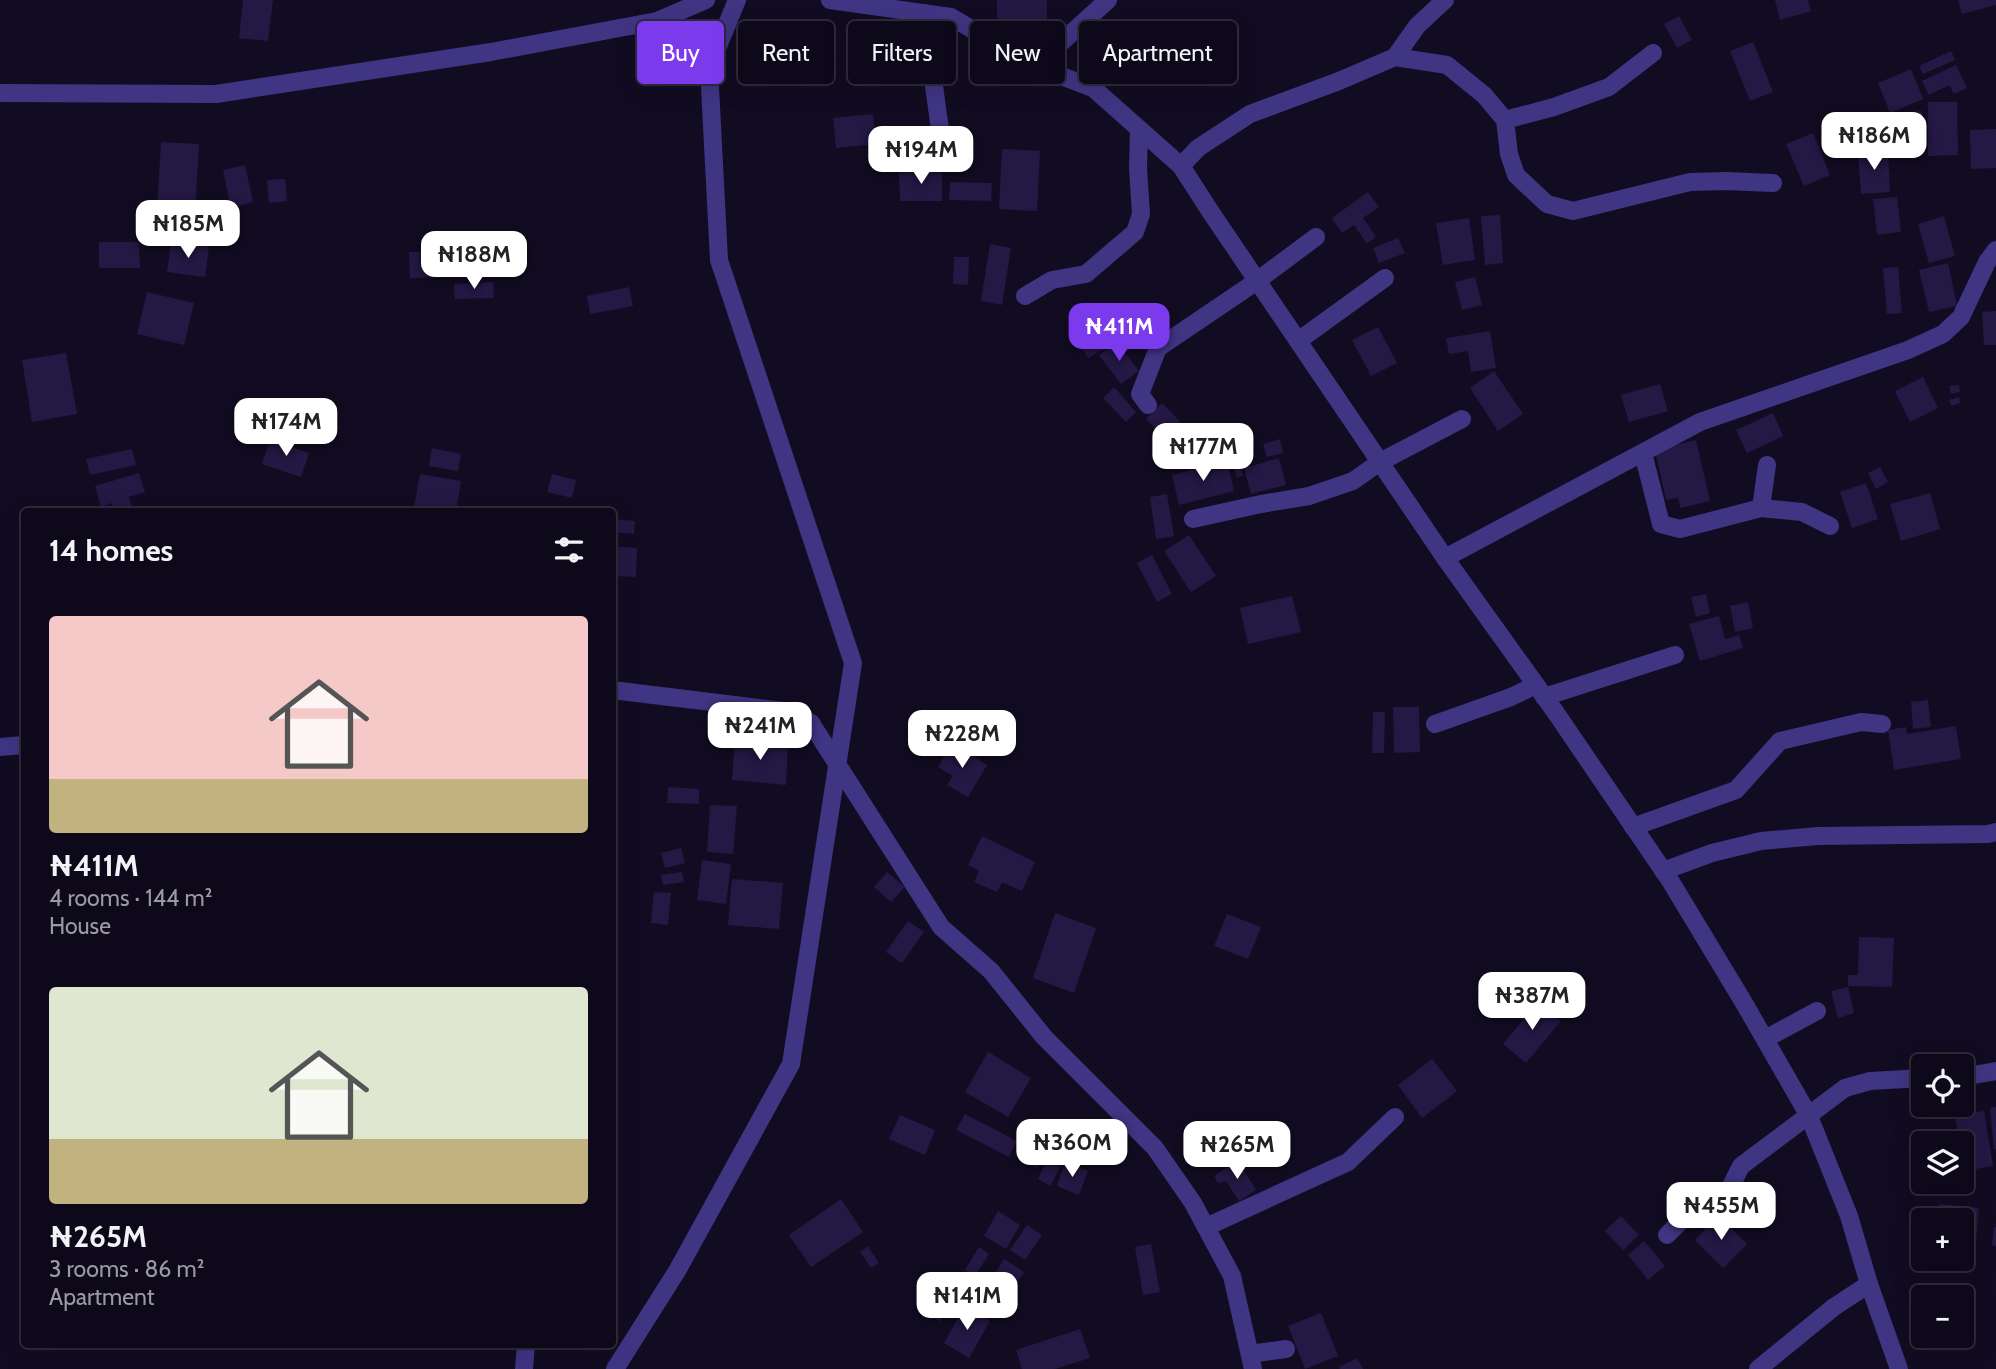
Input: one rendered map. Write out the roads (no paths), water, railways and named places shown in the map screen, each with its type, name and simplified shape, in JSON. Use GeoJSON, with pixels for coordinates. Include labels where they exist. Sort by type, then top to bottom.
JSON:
{"type":"FeatureCollection","features":[{"type":"Feature","properties":{"kind":"street"},"geometry":{"type":"LineString","coordinates":[[0,93],[216,94],[491,52],[657,21],[706,0]]}},
{"type":"Feature","properties":{"kind":"street"},"geometry":{"type":"LineString","coordinates":[[615,1369],[677,1271],[791,1064],[853,663],[719,260],[709,68],[737,0]]}},
{"type":"Feature","properties":{"kind":"street"},"geometry":{"type":"LineString","coordinates":[[830,0],[951,17],[970,28]]}},
{"type":"Feature","properties":{"kind":"street"},"geometry":{"type":"LineString","coordinates":[[1065,39],[1108,0]]}},
{"type":"Feature","properties":{"kind":"street"},"geometry":{"type":"LineString","coordinates":[[1181,166],[1198,148],[1250,114],[1395,57],[1417,26],[1445,0]]}},
{"type":"Feature","properties":{"kind":"street"},"geometry":{"type":"LineString","coordinates":[[924,13],[944,159]]}},
{"type":"Feature","properties":{"kind":"street"},"geometry":{"type":"LineString","coordinates":[[1505,120],[1554,107],[1609,87],[1653,53]]}},
{"type":"Feature","properties":{"kind":"street"},"geometry":{"type":"LineString","coordinates":[[1395,57],[1447,65],[1484,95],[1505,120],[1509,155],[1516,175],[1547,204],[1573,211],[1690,182],[1773,183]]}},
{"type":"Feature","properties":{"kind":"street"},"geometry":{"type":"LineString","coordinates":[[1065,77],[1093,88],[1181,166],[1445,558],[1663,871],[1809,1116],[1849,1216],[1869,1284],[1899,1369]]}},
{"type":"Feature","properties":{"kind":"street"},"geometry":{"type":"LineString","coordinates":[[1025,296],[1052,280],[1086,274],[1135,232],[1141,214],[1139,128]]}},
{"type":"Feature","properties":{"kind":"street"},"geometry":{"type":"LineString","coordinates":[[1148,405],[1140,394],[1158,348],[1316,237]]}},
{"type":"Feature","properties":{"kind":"street"},"geometry":{"type":"LineString","coordinates":[[1445,558],[1700,422],[1908,350],[1943,334],[1961,317],[1987,262],[1996,250]]}},
{"type":"Feature","properties":{"kind":"street"},"geometry":{"type":"LineString","coordinates":[[1298,341],[1385,278]]}},
{"type":"Feature","properties":{"kind":"street"},"geometry":{"type":"LineString","coordinates":[[1193,519],[1309,496],[1353,481],[1380,462],[1462,419]]}},
{"type":"Feature","properties":{"kind":"street"},"geometry":{"type":"LineString","coordinates":[[1643,453],[1661,524],[1680,529],[1761,508],[1802,512],[1830,526]]}},
{"type":"Feature","properties":{"kind":"street"},"geometry":{"type":"LineString","coordinates":[[1761,508],[1767,465]]}},
{"type":"Feature","properties":{"kind":"street"},"geometry":{"type":"LineString","coordinates":[[1435,724],[1511,697],[1675,655]]}},
{"type":"Feature","properties":{"kind":"street"},"geometry":{"type":"LineString","coordinates":[[616,690],[793,712],[811,723],[941,926],[991,971],[1044,1037],[1155,1148],[1193,1203],[1232,1276],[1251,1362],[1286,1349]]}},
{"type":"Feature","properties":{"kind":"street"},"geometry":{"type":"LineString","coordinates":[[1633,827],[1736,790],[1780,741],[1861,722],[1882,724]]}},
{"type":"Feature","properties":{"kind":"street"},"geometry":{"type":"LineString","coordinates":[[0,747],[21,745]]}},
{"type":"Feature","properties":{"kind":"street"},"geometry":{"type":"LineString","coordinates":[[1663,871],[1712,853],[1761,841],[1818,836],[1996,832]]}},
{"type":"Feature","properties":{"kind":"street"},"geometry":{"type":"LineString","coordinates":[[1765,1039],[1817,1011]]}},
{"type":"Feature","properties":{"kind":"street"},"geometry":{"type":"LineString","coordinates":[[1974,1075],[1996,1071]]}},
{"type":"Feature","properties":{"kind":"street"},"geometry":{"type":"LineString","coordinates":[[1667,1235],[1685,1217],[1706,1216],[1729,1190],[1741,1166],[1845,1088],[1870,1081],[1911,1078]]}},
{"type":"Feature","properties":{"kind":"street"},"geometry":{"type":"LineString","coordinates":[[1206,1227],[1348,1162],[1395,1117]]}},
{"type":"Feature","properties":{"kind":"street"},"geometry":{"type":"LineString","coordinates":[[1758,1369],[1834,1307],[1869,1284]]}},
{"type":"Feature","properties":{"kind":"street"},"geometry":{"type":"LineString","coordinates":[[524,1369],[526,1348]]}}]}
